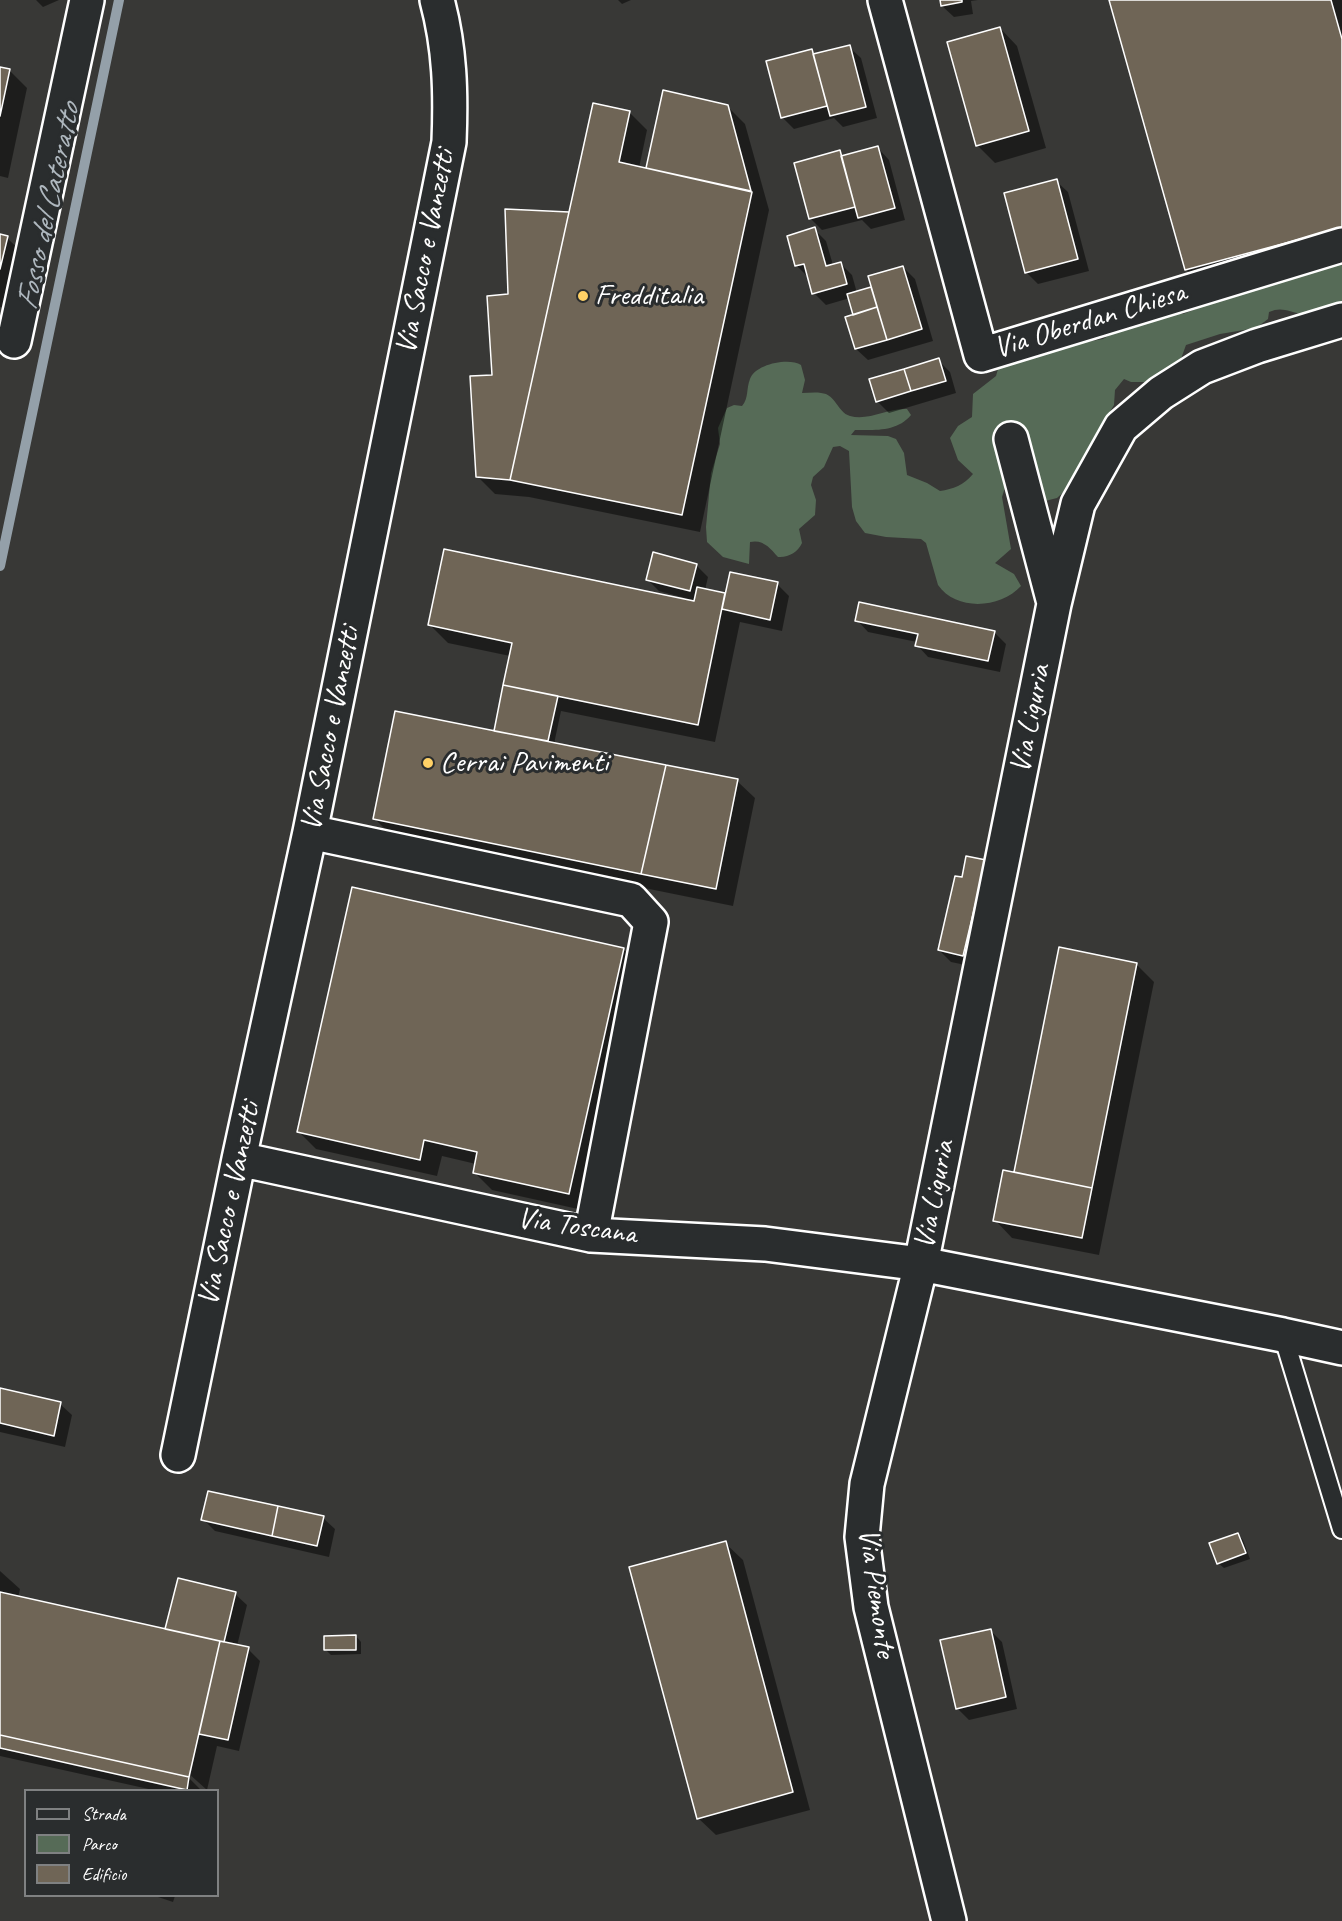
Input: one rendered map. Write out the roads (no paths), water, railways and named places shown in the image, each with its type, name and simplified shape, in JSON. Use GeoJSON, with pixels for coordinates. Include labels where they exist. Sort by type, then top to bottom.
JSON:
{"type":"FeatureCollection","features":[{"type":"Feature","properties":{"kind":"street"},"geometry":{"type":"LineString","coordinates":[[14,341],[87,0]]}},
{"type":"Feature","properties":{"kind":"street","name":"Via Sacco e Vanzetti"},"geometry":{"type":"LineString","coordinates":[[178,1455],[310,832],[449,142],[451,96],[449,63],[438,0]]}},
{"type":"Feature","properties":{"kind":"street","name":"Via Oberdan Chiesa"},"geometry":{"type":"LineString","coordinates":[[885,0],[981,355],[1342,245]]}},
{"type":"Feature","properties":{"kind":"street","name":"Via Liguria"},"geometry":{"type":"LineString","coordinates":[[921,1264],[1054,604],[1078,504],[1121,427],[1161,393],[1202,367],[1257,346],[1342,320]]}},
{"type":"Feature","properties":{"kind":"street"},"geometry":{"type":"LineString","coordinates":[[1011,439],[1054,604]]}},
{"type":"Feature","properties":{"kind":"street"},"geometry":{"type":"LineString","coordinates":[[310,832],[631,900],[651,922],[591,1235]]}},
{"type":"Feature","properties":{"kind":"street","name":"Via Toscana"},"geometry":{"type":"LineString","coordinates":[[239,1159],[591,1235],[765,1244],[921,1264],[1342,1348]]}},
{"type":"Feature","properties":{"kind":"street","name":"Via Piemonte"},"geometry":{"type":"LineString","coordinates":[[921,1264],[867,1484],[862,1537],[871,1607],[949,1921]]}},
{"type":"Feature","properties":{"kind":"lane"},"geometry":{"type":"LineString","coordinates":[[1283,1335],[1342,1529]]}},
{"type":"Feature","properties":{"kind":"waterway","name":"Fosso del Cateratto"},"geometry":{"type":"LineString","coordinates":[[0,566],[119,0]]}},
{"type":"Feature","properties":{"kind":"place","name":"Fredditalia"},"geometry":{"type":"Point","coordinates":[583,296]}},
{"type":"Feature","properties":{"kind":"place","name":"Cerrai Pavimenti"},"geometry":{"type":"Point","coordinates":[428,763]}}]}
